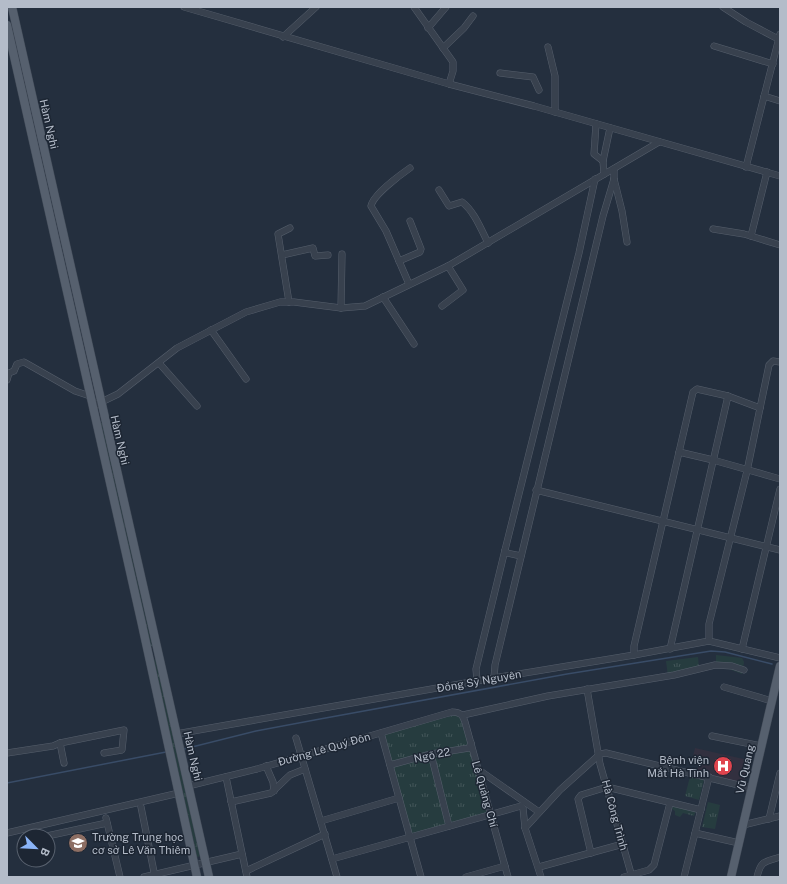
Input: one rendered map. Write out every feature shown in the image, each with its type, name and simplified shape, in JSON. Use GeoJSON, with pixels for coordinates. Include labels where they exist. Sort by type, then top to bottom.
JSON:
{"type":"FeatureCollection","features":[{"type":"Feature","properties":{"kind":"main road","name":"Hàm Nghi"},"geometry":{"type":"LineString","coordinates":[[12,7],[197,877]]}},
{"type":"Feature","properties":{"kind":"main road","name":"Hàm Nghi"},"geometry":{"type":"LineString","coordinates":[[7,25],[90,396],[97,405],[179,743],[209,877]]}},
{"type":"Feature","properties":{"kind":"main road","name":"Vũ Quang"},"geometry":{"type":"LineString","coordinates":[[731,877],[761,746],[772,701],[777,688],[780,666]]}},
{"type":"Feature","properties":{"kind":"street"},"geometry":{"type":"LineString","coordinates":[[184,7],[283,37],[780,176]]}},
{"type":"Feature","properties":{"kind":"street"},"geometry":{"type":"LineString","coordinates":[[283,37],[316,7]]}},
{"type":"Feature","properties":{"kind":"street"},"geometry":{"type":"LineString","coordinates":[[414,7],[453,62],[453,71],[449,84]]}},
{"type":"Feature","properties":{"kind":"street"},"geometry":{"type":"LineString","coordinates":[[428,28],[446,7]]}},
{"type":"Feature","properties":{"kind":"street"},"geometry":{"type":"LineString","coordinates":[[723,7],[746,22],[780,40]]}},
{"type":"Feature","properties":{"kind":"street"},"geometry":{"type":"LineString","coordinates":[[443,48],[464,28],[473,16]]}},
{"type":"Feature","properties":{"kind":"street"},"geometry":{"type":"LineString","coordinates":[[746,167],[780,40],[780,34]]}},
{"type":"Feature","properties":{"kind":"street"},"geometry":{"type":"LineString","coordinates":[[714,46],[773,64]]}},
{"type":"Feature","properties":{"kind":"street"},"geometry":{"type":"LineString","coordinates":[[548,47],[555,76],[557,103],[555,112]]}},
{"type":"Feature","properties":{"kind":"street"},"geometry":{"type":"LineString","coordinates":[[500,73],[533,77],[538,90]]}},
{"type":"Feature","properties":{"kind":"street"},"geometry":{"type":"LineString","coordinates":[[764,96],[780,101]]}},
{"type":"Feature","properties":{"kind":"street"},"geometry":{"type":"LineString","coordinates":[[596,124],[594,154],[603,161]]}},
{"type":"Feature","properties":{"kind":"street"},"geometry":{"type":"LineString","coordinates":[[604,174],[603,161],[610,128]]}},
{"type":"Feature","properties":{"kind":"street"},"geometry":{"type":"LineString","coordinates":[[97,405],[118,394],[177,348],[246,312],[280,302],[341,308],[365,306],[448,266],[659,142]]}},
{"type":"Feature","properties":{"kind":"street"},"geometry":{"type":"LineString","coordinates":[[409,284],[386,231],[372,209],[372,203],[389,185],[410,168]]}},
{"type":"Feature","properties":{"kind":"street"},"geometry":{"type":"LineString","coordinates":[[614,168],[614,179],[627,242]]}},
{"type":"Feature","properties":{"kind":"street"},"geometry":{"type":"LineString","coordinates":[[751,236],[767,172]]}},
{"type":"Feature","properties":{"kind":"street"},"geometry":{"type":"LineString","coordinates":[[494,678],[512,554],[595,179]]}},
{"type":"Feature","properties":{"kind":"street"},"geometry":{"type":"LineString","coordinates":[[477,680],[476,669],[512,554],[536,490],[603,216],[614,179]]}},
{"type":"Feature","properties":{"kind":"street"},"geometry":{"type":"LineString","coordinates":[[439,190],[449,206],[462,202],[466,205],[488,242]]}},
{"type":"Feature","properties":{"kind":"street"},"geometry":{"type":"LineString","coordinates":[[399,260],[420,252],[421,249],[410,221]]}},
{"type":"Feature","properties":{"kind":"street"},"geometry":{"type":"LineString","coordinates":[[289,302],[278,234],[290,228]]}},
{"type":"Feature","properties":{"kind":"street"},"geometry":{"type":"LineString","coordinates":[[713,229],[731,231],[780,245]]}},
{"type":"Feature","properties":{"kind":"street"},"geometry":{"type":"LineString","coordinates":[[282,255],[313,248],[315,256],[328,255]]}},
{"type":"Feature","properties":{"kind":"street"},"geometry":{"type":"LineString","coordinates":[[341,308],[342,254]]}},
{"type":"Feature","properties":{"kind":"street"},"geometry":{"type":"LineString","coordinates":[[442,306],[463,290],[448,266]]}},
{"type":"Feature","properties":{"kind":"street"},"geometry":{"type":"LineString","coordinates":[[382,297],[414,344]]}},
{"type":"Feature","properties":{"kind":"street"},"geometry":{"type":"LineString","coordinates":[[211,330],[246,379]]}},
{"type":"Feature","properties":{"kind":"street"},"geometry":{"type":"LineString","coordinates":[[709,640],[709,624],[731,539],[770,365],[773,361],[780,362]]}},
{"type":"Feature","properties":{"kind":"street"},"geometry":{"type":"LineString","coordinates":[[7,380],[9,373],[14,371],[17,364],[24,362],[75,391],[90,396]]}},
{"type":"Feature","properties":{"kind":"street"},"geometry":{"type":"LineString","coordinates":[[159,363],[197,406]]}},
{"type":"Feature","properties":{"kind":"street"},"geometry":{"type":"LineString","coordinates":[[634,655],[634,646],[662,521],[693,392],[697,389],[728,396],[760,408]]}},
{"type":"Feature","properties":{"kind":"street"},"geometry":{"type":"LineString","coordinates":[[670,649],[699,530],[728,396]]}},
{"type":"Feature","properties":{"kind":"street"},"geometry":{"type":"LineString","coordinates":[[679,452],[780,479]]}},
{"type":"Feature","properties":{"kind":"street"},"geometry":{"type":"LineString","coordinates":[[742,649],[780,489]]}},
{"type":"Feature","properties":{"kind":"street"},"geometry":{"type":"LineString","coordinates":[[536,490],[780,550]]}},
{"type":"Feature","properties":{"kind":"street","name":"Đồng Sỹ Nguyên"},"geometry":{"type":"LineString","coordinates":[[176,734],[477,680],[670,649],[709,640],[780,658]]}},
{"type":"Feature","properties":{"kind":"street","name":"Đường Lê Quý Đôn"},"geometry":{"type":"LineString","coordinates":[[188,786],[266,766],[452,712],[457,712],[461,715],[548,696],[674,675],[715,665],[732,666],[744,670]]}},
{"type":"Feature","properties":{"kind":"street"},"geometry":{"type":"LineString","coordinates":[[724,687],[772,701]]}},
{"type":"Feature","properties":{"kind":"street","name":"Hà Công Trình"},"geometry":{"type":"LineString","coordinates":[[587,689],[600,754],[600,764],[608,787],[632,876]]}},
{"type":"Feature","properties":{"kind":"street","name":"Lê Quảng Chí"},"geometry":{"type":"LineString","coordinates":[[461,715],[479,770],[508,877]]}},
{"type":"Feature","properties":{"kind":"street"},"geometry":{"type":"LineString","coordinates":[[7,753],[53,746],[60,743],[124,730],[122,750],[104,753]]}},
{"type":"Feature","properties":{"kind":"street"},"geometry":{"type":"LineString","coordinates":[[381,733],[421,877]]}},
{"type":"Feature","properties":{"kind":"street"},"geometry":{"type":"LineString","coordinates":[[712,736],[761,746]]}},
{"type":"Feature","properties":{"kind":"street"},"geometry":{"type":"LineString","coordinates":[[296,738],[337,876],[329,877]]}},
{"type":"Feature","properties":{"kind":"street"},"geometry":{"type":"LineString","coordinates":[[60,743],[64,762]]}},
{"type":"Feature","properties":{"kind":"street","name":"Ngõ 22"},"geometry":{"type":"LineString","coordinates":[[390,765],[431,754],[469,748],[471,743]]}},
{"type":"Feature","properties":{"kind":"street"},"geometry":{"type":"LineString","coordinates":[[525,828],[539,812],[600,754],[606,753],[752,788]]}},
{"type":"Feature","properties":{"kind":"street"},"geometry":{"type":"LineString","coordinates":[[431,754],[449,826]]}},
{"type":"Feature","properties":{"kind":"street"},"geometry":{"type":"LineString","coordinates":[[266,766],[273,782],[274,791]]}},
{"type":"Feature","properties":{"kind":"street"},"geometry":{"type":"LineString","coordinates":[[231,802],[260,796],[274,791],[290,775],[305,769]]}},
{"type":"Feature","properties":{"kind":"street"},"geometry":{"type":"LineString","coordinates":[[479,770],[539,812]]}},
{"type":"Feature","properties":{"kind":"street"},"geometry":{"type":"LineString","coordinates":[[769,819],[780,773]]}},
{"type":"Feature","properties":{"kind":"street"},"geometry":{"type":"LineString","coordinates":[[226,777],[247,874],[325,834]]}},
{"type":"Feature","properties":{"kind":"street"},"geometry":{"type":"LineString","coordinates":[[684,877],[709,778]]}},
{"type":"Feature","properties":{"kind":"street"},"geometry":{"type":"LineString","coordinates":[[591,853],[578,799],[581,795],[608,787],[701,810]]}},
{"type":"Feature","properties":{"kind":"street"},"geometry":{"type":"LineString","coordinates":[[7,833],[179,793]]}},
{"type":"Feature","properties":{"kind":"street"},"geometry":{"type":"LineString","coordinates":[[321,821],[399,798]]}},
{"type":"Feature","properties":{"kind":"street"},"geometry":{"type":"LineString","coordinates":[[624,877],[649,870],[654,865],[670,803]]}},
{"type":"Feature","properties":{"kind":"street"},"geometry":{"type":"LineString","coordinates":[[332,859],[521,806],[523,808],[525,828],[539,867],[541,877]]}},
{"type":"Feature","properties":{"kind":"street"},"geometry":{"type":"LineString","coordinates":[[142,807],[154,876]]}},
{"type":"Feature","properties":{"kind":"street"},"geometry":{"type":"LineString","coordinates":[[743,825],[780,816]]}},
{"type":"Feature","properties":{"kind":"street"},"geometry":{"type":"LineString","coordinates":[[56,834],[107,820],[120,877]]}},
{"type":"Feature","properties":{"kind":"street"},"geometry":{"type":"LineString","coordinates":[[695,833],[739,842]]}},
{"type":"Feature","properties":{"kind":"street"},"geometry":{"type":"LineString","coordinates":[[539,867],[623,844]]}},
{"type":"Feature","properties":{"kind":"street"},"geometry":{"type":"LineString","coordinates":[[144,877],[154,876],[242,854]]}},
{"type":"Feature","properties":{"kind":"street"},"geometry":{"type":"LineString","coordinates":[[757,877],[762,862],[780,857]]}},
{"type":"Feature","properties":{"kind":"street"},"geometry":{"type":"LineString","coordinates":[[466,877],[505,866]]}},
{"type":"Feature","properties":{"kind":"shaded area","name":"Bệnh viện Mắt Hà Tĩnh"},"geometry":{"type":"Polygon","coordinates":[[[695,748],[748,760],[744,783],[697,772],[700,758],[693,756],[695,748]]]}},
{"type":"Feature","properties":{"kind":"green space"},"geometry":{"type":"Polygon","coordinates":[[[99,423],[102,423],[152,646],[149,647],[99,423]]]}},
{"type":"Feature","properties":{"kind":"green space"},"geometry":{"type":"Polygon","coordinates":[[[716,655],[742,658],[744,662],[742,674],[716,664],[716,655]]]}},
{"type":"Feature","properties":{"kind":"green space"},"geometry":{"type":"Polygon","coordinates":[[[698,657],[699,669],[668,676],[666,661],[698,657]]]}},
{"type":"Feature","properties":{"kind":"green space"},"geometry":{"type":"Polygon","coordinates":[[[156,659],[200,856],[197,857],[153,660],[156,659]]]}},
{"type":"Feature","properties":{"kind":"green space"},"geometry":{"type":"Polygon","coordinates":[[[459,714],[490,813],[410,835],[383,734],[459,714]]]}},
{"type":"Feature","properties":{"kind":"green space"},"geometry":{"type":"Polygon","coordinates":[[[691,773],[705,776],[699,800],[685,796],[691,773]]]}},
{"type":"Feature","properties":{"kind":"green space"},"geometry":{"type":"Polygon","coordinates":[[[675,801],[697,807],[694,816],[683,813],[680,817],[675,815],[675,811],[672,809],[675,801]]]}},
{"type":"Feature","properties":{"kind":"green space"},"geometry":{"type":"Polygon","coordinates":[[[708,802],[720,805],[715,829],[702,827],[708,802]]]}},
{"type":"Feature","properties":{"kind":"waterway"},"geometry":{"type":"LineString","coordinates":[[184,749],[256,731],[320,719],[567,674],[711,651],[725,652],[772,664]]}},
{"type":"Feature","properties":{"kind":"waterway"},"geometry":{"type":"LineString","coordinates":[[7,783],[166,752]]}},
{"type":"Feature","properties":{"kind":"place","name":"Bệnh viện Mắt Hà Tĩnh"},"geometry":{"type":"Point","coordinates":[723,766]}},
{"type":"Feature","properties":{"kind":"place","name":"Trường Trung học cơ sở Lê Văn Thiêm"},"geometry":{"type":"Point","coordinates":[78,843]}}]}
